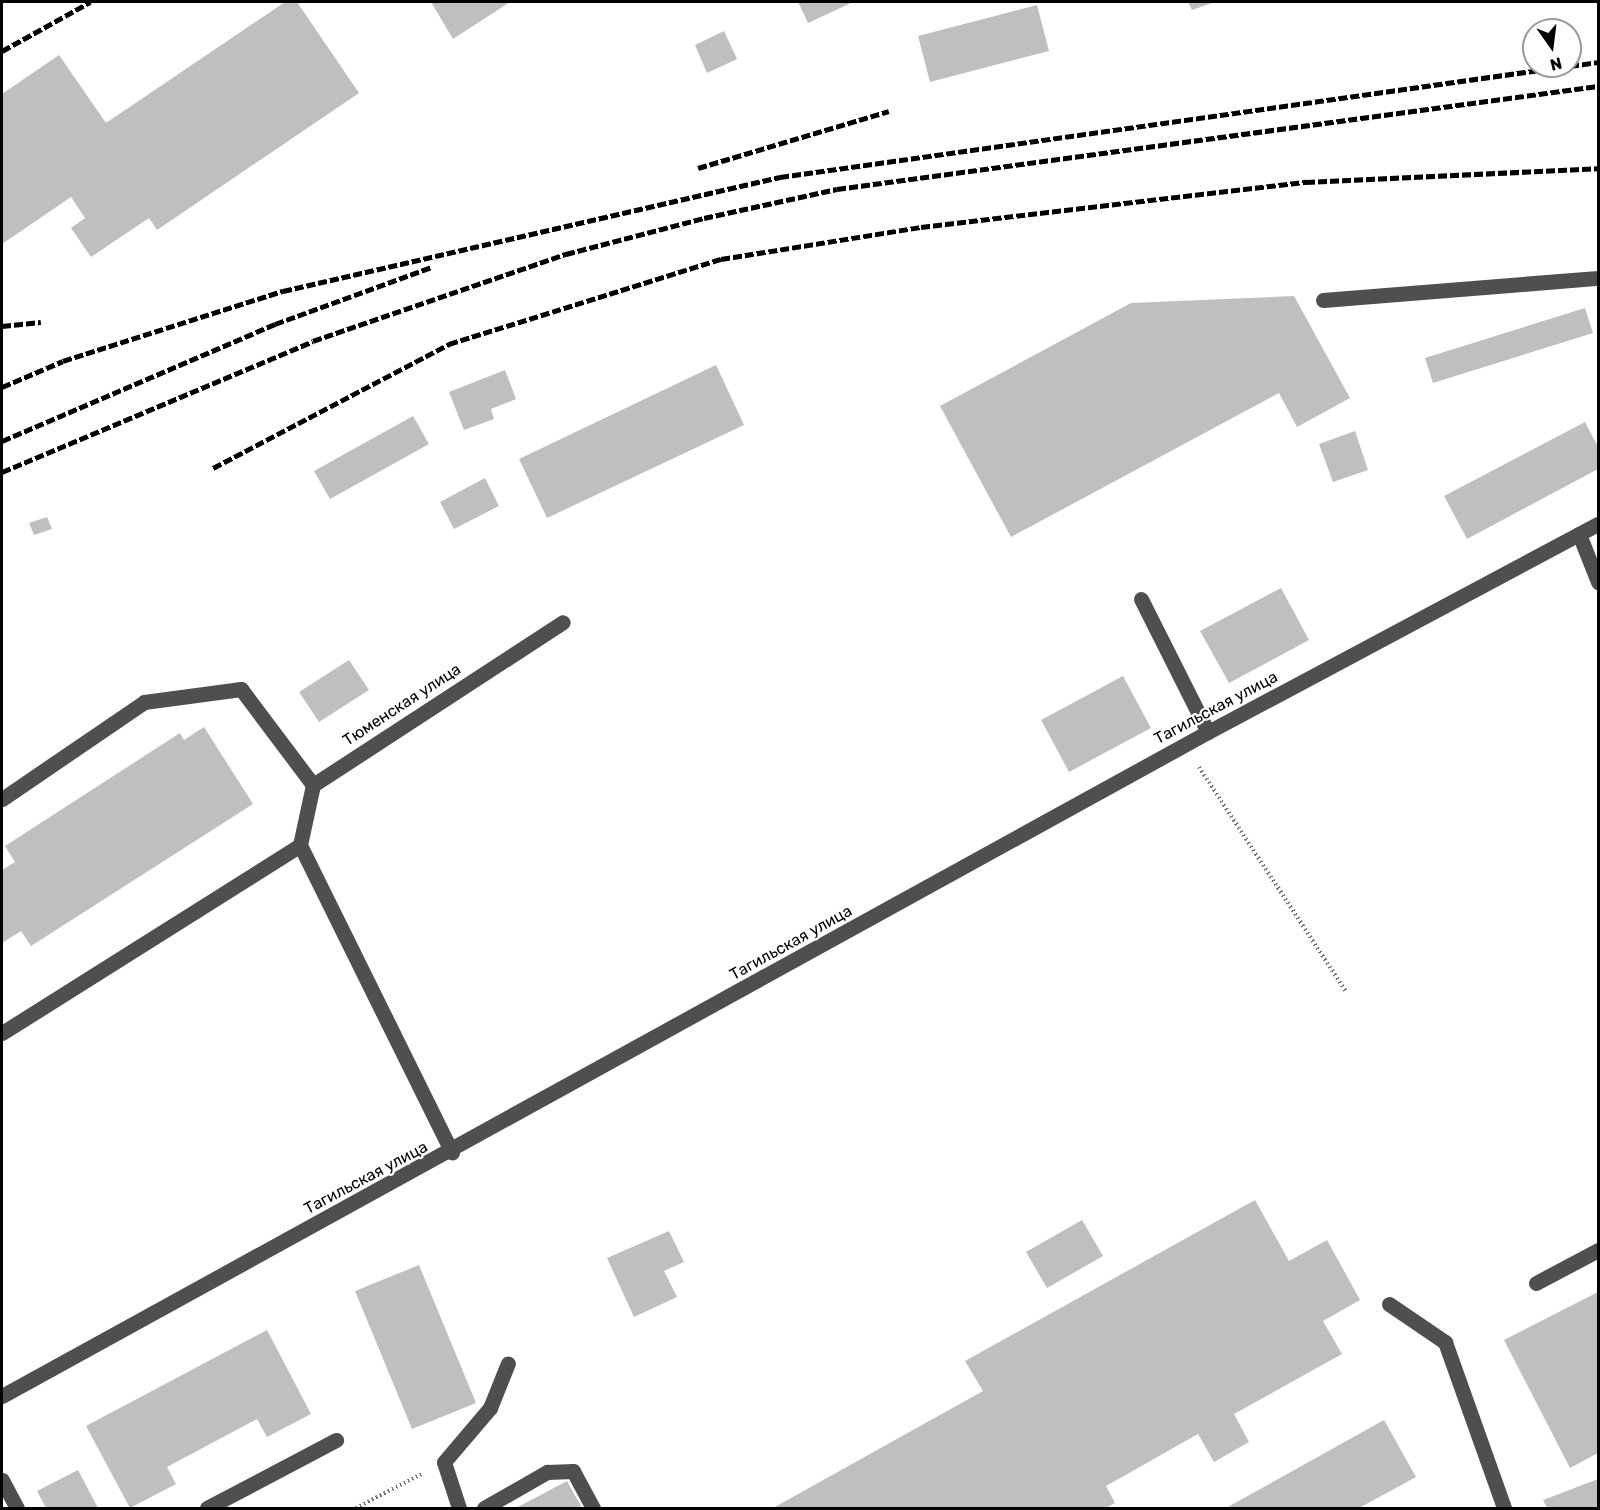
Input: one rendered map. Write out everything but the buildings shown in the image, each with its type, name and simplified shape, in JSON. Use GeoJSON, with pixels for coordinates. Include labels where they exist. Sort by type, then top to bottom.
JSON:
{"type":"FeatureCollection","features":[{"type":"Feature","properties":{"kind":"street"},"geometry":{"type":"LineString","coordinates":[[1323,300],[1599,278]]}},
{"type":"Feature","properties":{"kind":"street","name":"Тагильская улица"},"geometry":{"type":"LineString","coordinates":[[2,1396],[452,1152],[1208,732],[1599,524]]}},
{"type":"Feature","properties":{"kind":"street"},"geometry":{"type":"LineString","coordinates":[[1579,534],[1599,582]]}},
{"type":"Feature","properties":{"kind":"street"},"geometry":{"type":"LineString","coordinates":[[1141,599],[1208,732]]}},
{"type":"Feature","properties":{"kind":"street","name":"Тюменская улица"},"geometry":{"type":"LineString","coordinates":[[313,785],[563,622]]}},
{"type":"Feature","properties":{"kind":"street"},"geometry":{"type":"LineString","coordinates":[[2,799],[144,702],[241,689],[313,785],[300,845],[452,1152]]}},
{"type":"Feature","properties":{"kind":"street"},"geometry":{"type":"LineString","coordinates":[[2,1032],[300,845]]}},
{"type":"Feature","properties":{"kind":"street"},"geometry":{"type":"LineString","coordinates":[[1536,1283],[1599,1250]]}},
{"type":"Feature","properties":{"kind":"street"},"geometry":{"type":"LineString","coordinates":[[1389,1304],[1445,1342],[1504,1509]]}},
{"type":"Feature","properties":{"kind":"street"},"geometry":{"type":"LineString","coordinates":[[459,1509],[444,1461],[490,1408],[508,1363]]}},
{"type":"Feature","properties":{"kind":"street"},"geometry":{"type":"LineString","coordinates":[[207,1509],[336,1440]]}},
{"type":"Feature","properties":{"kind":"street"},"geometry":{"type":"LineString","coordinates":[[484,1509],[547,1473],[573,1471],[593,1509]]}},
{"type":"Feature","properties":{"kind":"street"},"geometry":{"type":"LineString","coordinates":[[2,1480],[17,1509]]}},
{"type":"Feature","properties":{"kind":"path"},"geometry":{"type":"LineString","coordinates":[[1199,767],[1346,992]]}},
{"type":"Feature","properties":{"kind":"path"},"geometry":{"type":"LineString","coordinates":[[356,1509],[444,1461]]}},
{"type":"Feature","properties":{"kind":"railway"},"geometry":{"type":"LineString","coordinates":[[2,51],[90,2]]}},
{"type":"Feature","properties":{"kind":"railway"},"geometry":{"type":"LineString","coordinates":[[1582,64],[1598,62]]}},
{"type":"Feature","properties":{"kind":"railway"},"geometry":{"type":"LineString","coordinates":[[2,387],[63,361],[283,291],[780,177],[1522,72]]}},
{"type":"Feature","properties":{"kind":"railway"},"geometry":{"type":"LineString","coordinates":[[2,472],[313,341],[566,254],[704,218],[837,189],[1598,86]]}},
{"type":"Feature","properties":{"kind":"railway"},"geometry":{"type":"LineString","coordinates":[[698,168],[889,111]]}},
{"type":"Feature","properties":{"kind":"railway"},"geometry":{"type":"LineString","coordinates":[[213,468],[449,344],[721,259],[921,227],[1306,182],[1598,168]]}},
{"type":"Feature","properties":{"kind":"railway"},"geometry":{"type":"LineString","coordinates":[[2,441],[275,324],[432,267]]}},
{"type":"Feature","properties":{"kind":"railway"},"geometry":{"type":"LineString","coordinates":[[2,326],[41,322]]}}]}
